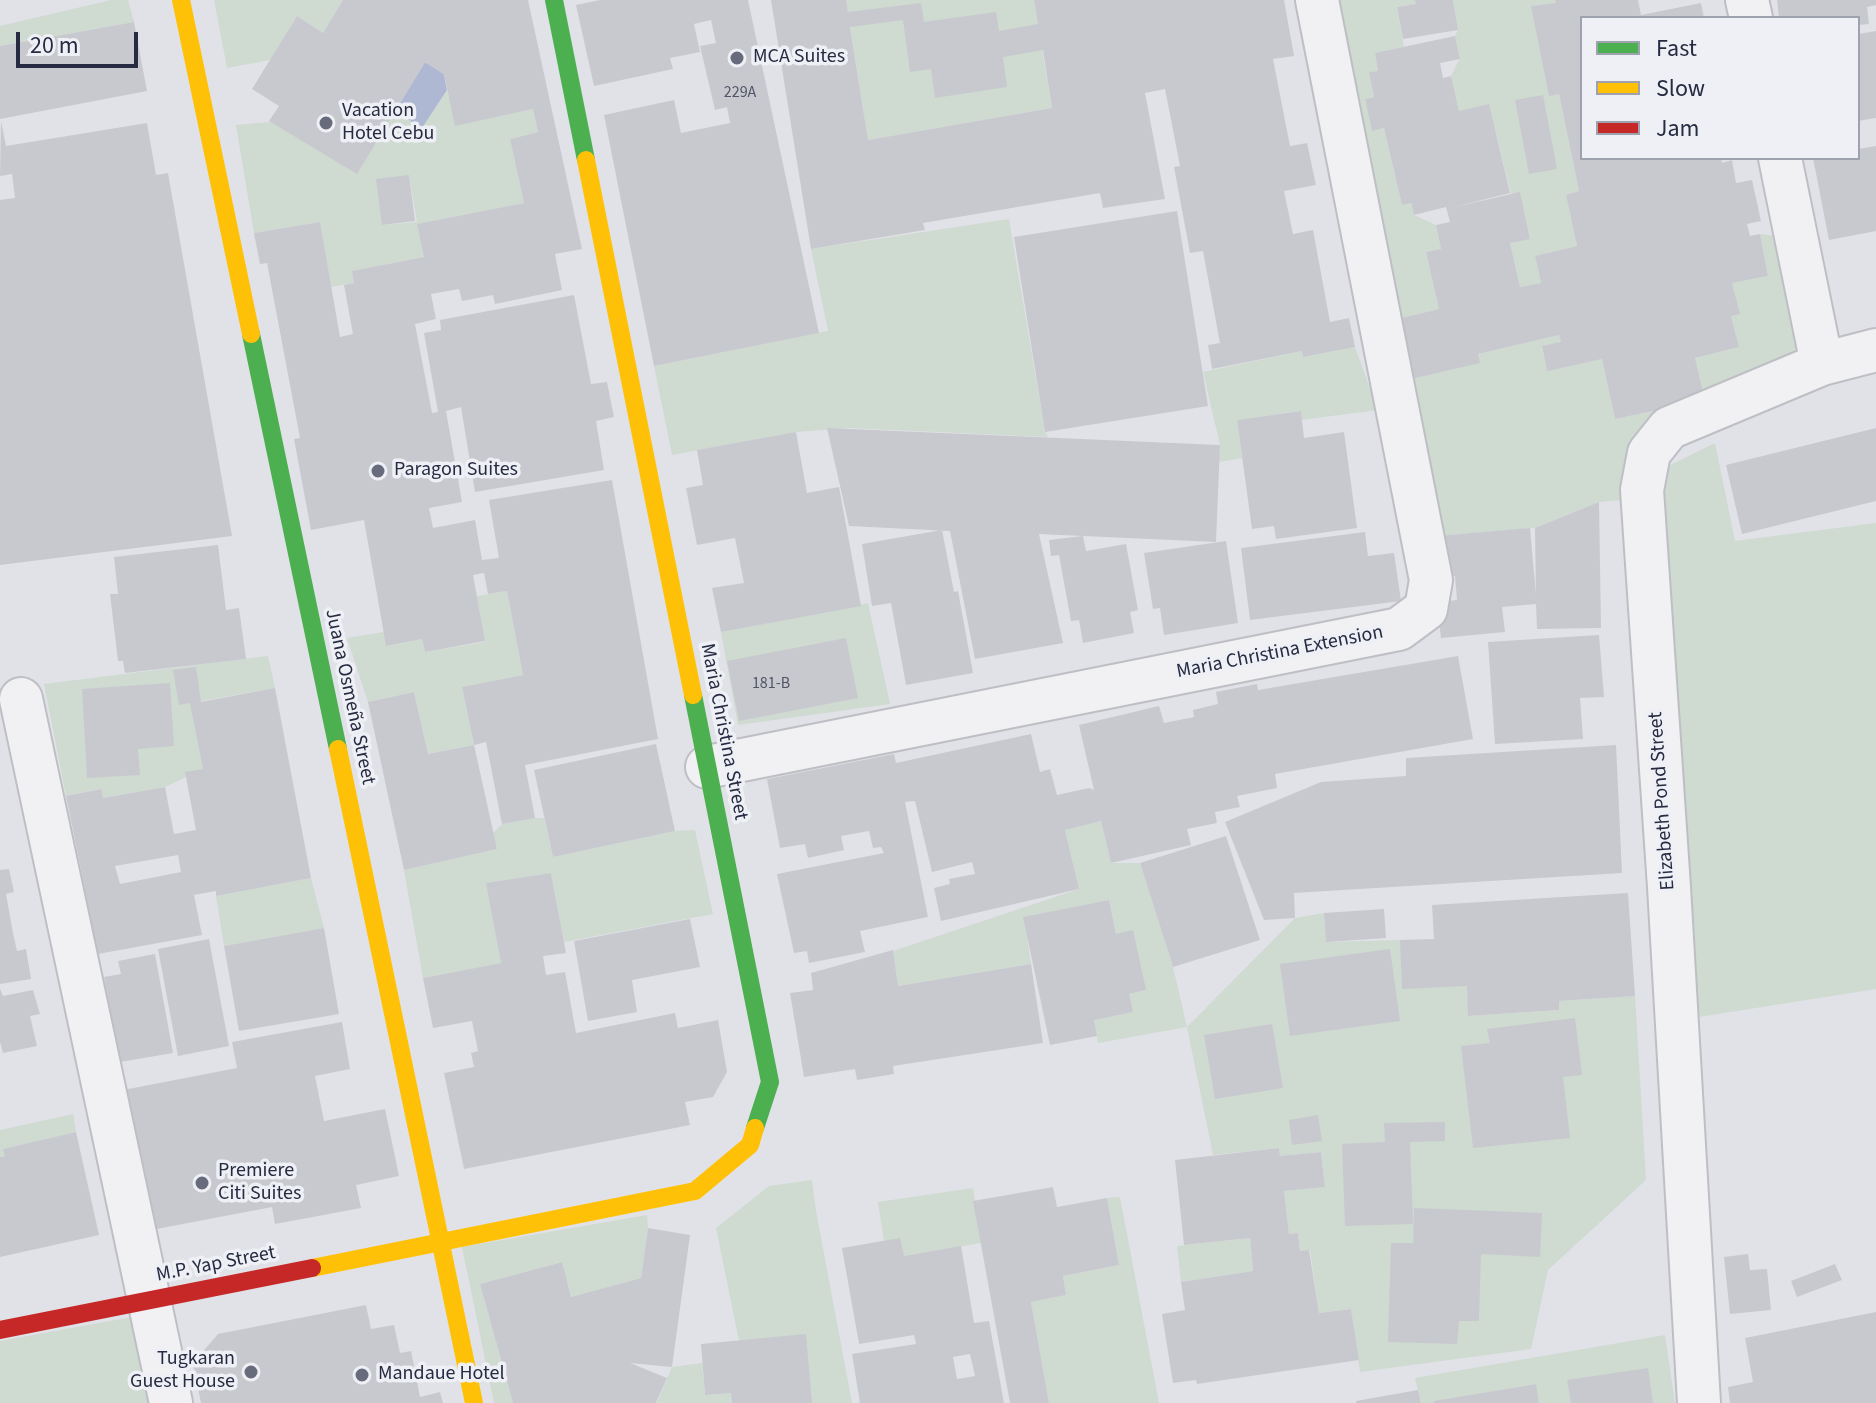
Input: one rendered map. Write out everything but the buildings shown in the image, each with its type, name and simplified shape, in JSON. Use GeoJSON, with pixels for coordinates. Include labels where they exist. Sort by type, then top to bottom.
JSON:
{"type":"FeatureCollection","features":[{"type":"Feature","properties":{"kind":"street","name":"Juana Osmeña Street"},"geometry":{"type":"LineString","coordinates":[[181,0],[474,1403]]}},
{"type":"Feature","properties":{"kind":"street","name":"Maria Christina Street"},"geometry":{"type":"LineString","coordinates":[[440,1244],[695,1191],[750,1145],[770,1082],[554,0]]}},
{"type":"Feature","properties":{"kind":"street","name":"Maria Christina Extension"},"geometry":{"type":"LineString","coordinates":[[707,767],[1399,629],[1426,609],[1431,580],[1317,0]]}},
{"type":"Feature","properties":{"kind":"street"},"geometry":{"type":"LineString","coordinates":[[1780,160],[1822,364]]}},
{"type":"Feature","properties":{"kind":"street","name":"Elizabeth Pond Street"},"geometry":{"type":"LineString","coordinates":[[1699,1403],[1642,490],[1649,453],[1669,428],[1822,364],[1876,350]]}},
{"type":"Feature","properties":{"kind":"street"},"geometry":{"type":"LineString","coordinates":[[21,699],[171,1403]]}},
{"type":"Feature","properties":{"kind":"street","name":"M.P. Yap Street"},"geometry":{"type":"LineString","coordinates":[[0,1330],[440,1244]]}},
{"type":"Feature","properties":{"kind":"shaded area"},"geometry":{"type":"Polygon","coordinates":[[[111,0],[128,0],[134,22],[0,46],[0,26],[111,0]]]}},
{"type":"Feature","properties":{"kind":"shaded area"},"geometry":{"type":"Polygon","coordinates":[[[214,0],[343,0],[323,33],[297,16],[270,60],[227,68],[214,0]]]}},
{"type":"Feature","properties":{"kind":"shaded area"},"geometry":{"type":"Polygon","coordinates":[[[846,0],[1034,0],[1052,108],[868,140],[846,0]]]}},
{"type":"Feature","properties":{"kind":"shaded area"},"geometry":{"type":"Polygon","coordinates":[[[1335,0],[1415,0],[1416,4],[1397,7],[1404,47],[1375,53],[1378,71],[1370,72],[1374,97],[1365,99],[1372,130],[1384,128],[1402,205],[1411,203],[1414,215],[1436,225],[1441,249],[1426,252],[1439,309],[1397,319],[1335,0]]]}},
{"type":"Feature","properties":{"kind":"shaded area"},"geometry":{"type":"Polygon","coordinates":[[[1453,0],[1555,0],[1556,3],[1532,6],[1559,94],[1579,191],[1566,195],[1577,246],[1535,256],[1541,283],[1520,287],[1510,243],[1530,238],[1520,193],[1511,194],[1489,105],[1459,111],[1451,76],[1460,58],[1453,0]]]}},
{"type":"Feature","properties":{"kind":"shaded area"},"geometry":{"type":"Polygon","coordinates":[[[447,90],[456,125],[533,109],[538,132],[510,139],[524,203],[418,224],[424,257],[353,271],[354,283],[331,287],[320,222],[254,233],[236,125],[395,111],[422,128],[447,90]],[[409,175],[382,225],[417,222],[409,175]]]}},
{"type":"Feature","properties":{"kind":"shaded area"},"geometry":{"type":"Polygon","coordinates":[[[1009,219],[1048,437],[848,428],[796,432],[672,455],[654,366],[828,331],[811,249],[1009,219]]]}},
{"type":"Feature","properties":{"kind":"shaded area"},"geometry":{"type":"Polygon","coordinates":[[[1760,234],[1776,236],[1797,353],[1705,400],[1695,358],[1739,347],[1731,316],[1739,313],[1732,283],[1768,276],[1760,234]]]}},
{"type":"Feature","properties":{"kind":"shaded area"},"geometry":{"type":"Polygon","coordinates":[[[1559,335],[1561,342],[1542,347],[1547,370],[1602,359],[1615,419],[1668,408],[1622,500],[1599,502],[1535,528],[1437,536],[1412,379],[1479,363],[1478,354],[1559,335]]]}},
{"type":"Feature","properties":{"kind":"shaded area"},"geometry":{"type":"Polygon","coordinates":[[[1355,347],[1378,410],[1301,420],[1300,411],[1237,420],[1242,458],[1219,462],[1220,445],[1203,372],[1302,351],[1303,357],[1355,347]]]}},
{"type":"Feature","properties":{"kind":"shaded area"},"geometry":{"type":"Polygon","coordinates":[[[1715,443],[1735,541],[1876,523],[1876,989],[1667,1022],[1662,469],[1715,443]]]}},
{"type":"Feature","properties":{"kind":"shaded area"},"geometry":{"type":"Polygon","coordinates":[[[507,591],[523,675],[462,687],[474,745],[428,754],[414,692],[368,702],[347,638],[384,632],[387,646],[422,639],[425,652],[485,642],[477,596],[507,591]]]}},
{"type":"Feature","properties":{"kind":"shaded area"},"geometry":{"type":"Polygon","coordinates":[[[868,603],[890,704],[738,725],[721,632],[868,603]]]}},
{"type":"Feature","properties":{"kind":"shaded area"},"geometry":{"type":"Polygon","coordinates":[[[268,656],[275,688],[191,703],[203,769],[165,787],[103,798],[100,789],[66,796],[44,684],[268,656]]]}},
{"type":"Feature","properties":{"kind":"shaded area"},"geometry":{"type":"Polygon","coordinates":[[[544,818],[553,857],[675,831],[695,830],[713,914],[564,942],[551,873],[487,883],[501,963],[423,978],[404,870],[497,849],[493,833],[502,824],[544,818]]]}},
{"type":"Feature","properties":{"kind":"shaded area"},"geometry":{"type":"Polygon","coordinates":[[[1101,821],[1111,863],[1140,863],[1173,967],[1187,1027],[1098,1043],[1094,1020],[1132,1012],[1129,994],[1146,990],[1116,934],[1109,900],[1024,917],[1031,964],[898,986],[893,951],[1079,889],[1065,830],[1101,821]]]}},
{"type":"Feature","properties":{"kind":"shaded area"},"geometry":{"type":"Polygon","coordinates":[[[311,878],[324,928],[224,946],[216,896],[311,878]]]}},
{"type":"Feature","properties":{"kind":"shaded area"},"geometry":{"type":"Polygon","coordinates":[[[1324,913],[1326,942],[1400,940],[1467,986],[1469,1016],[1559,1010],[1559,1001],[1635,996],[1646,1180],[1548,1270],[1531,1349],[1360,1372],[1351,1309],[1319,1313],[1310,1250],[1300,1251],[1298,1233],[1289,1234],[1284,1191],[1325,1187],[1321,1152],[1280,1156],[1279,1148],[1213,1155],[1187,1027],[1295,918],[1324,913]]]}},
{"type":"Feature","properties":{"kind":"shaded area"},"geometry":{"type":"Polygon","coordinates":[[[73,1114],[76,1132],[4,1149],[5,1156],[0,1157],[0,1130],[73,1114]]]}},
{"type":"Feature","properties":{"kind":"shaded area"},"geometry":{"type":"Polygon","coordinates":[[[812,1180],[852,1403],[812,1403],[739,1341],[716,1228],[769,1186],[812,1180]]]}},
{"type":"Feature","properties":{"kind":"shaded area"},"geometry":{"type":"Polygon","coordinates":[[[973,1188],[981,1243],[904,1256],[884,1241],[878,1202],[973,1188]]]}},
{"type":"Feature","properties":{"kind":"shaded area"},"geometry":{"type":"Polygon","coordinates":[[[1120,1197],[1159,1403],[1049,1403],[1031,1302],[1066,1295],[1063,1276],[1119,1265],[1107,1198],[1120,1197]]]}},
{"type":"Feature","properties":{"kind":"shaded area"},"geometry":{"type":"Polygon","coordinates":[[[647,1215],[641,1278],[571,1297],[561,1262],[480,1284],[513,1403],[494,1403],[462,1247],[647,1215]]]}},
{"type":"Feature","properties":{"kind":"shaded area"},"geometry":{"type":"Polygon","coordinates":[[[1250,1238],[1253,1271],[1181,1282],[1177,1246],[1250,1238]]]}},
{"type":"Feature","properties":{"kind":"shaded area"},"geometry":{"type":"Polygon","coordinates":[[[143,1315],[161,1403],[0,1403],[0,1341],[143,1315]]]}},
{"type":"Feature","properties":{"kind":"shaded area"},"geometry":{"type":"Polygon","coordinates":[[[1665,1335],[1675,1403],[1539,1403],[1535,1384],[1438,1403],[1421,1403],[1415,1378],[1665,1335]]]}},
{"type":"Feature","properties":{"kind":"shaded area"},"geometry":{"type":"Polygon","coordinates":[[[702,1363],[705,1395],[731,1393],[732,1403],[657,1403],[672,1367],[702,1363]]]}},
{"type":"Feature","properties":{"kind":"water"},"geometry":{"type":"Polygon","coordinates":[[[425,62],[444,74],[447,90],[422,128],[395,111],[425,62]]]}},
{"type":"Feature","properties":{"kind":"traffic: fast"},"geometry":{"type":"LineString","coordinates":[[554,0],[586,160]]}},
{"type":"Feature","properties":{"kind":"traffic: fast"},"geometry":{"type":"LineString","coordinates":[[251,334],[338,749]]}},
{"type":"Feature","properties":{"kind":"traffic: fast"},"geometry":{"type":"LineString","coordinates":[[693,695],[770,1082],[755,1128]]}},
{"type":"Feature","properties":{"kind":"traffic: slow"},"geometry":{"type":"LineString","coordinates":[[181,0],[251,334]]}},
{"type":"Feature","properties":{"kind":"traffic: slow"},"geometry":{"type":"LineString","coordinates":[[586,160],[693,695]]}},
{"type":"Feature","properties":{"kind":"traffic: slow"},"geometry":{"type":"LineString","coordinates":[[338,749],[474,1403]]}},
{"type":"Feature","properties":{"kind":"traffic: slow"},"geometry":{"type":"LineString","coordinates":[[312,1268],[695,1191],[750,1145],[755,1128]]}},
{"type":"Feature","properties":{"kind":"traffic: jam"},"geometry":{"type":"LineString","coordinates":[[0,1330],[312,1268]]}},
{"type":"Feature","properties":{"kind":"place","name":"MCA Suites"},"geometry":{"type":"Point","coordinates":[737,58]}},
{"type":"Feature","properties":{"kind":"place","name":"Vacation Hotel Cebu"},"geometry":{"type":"Point","coordinates":[326,123]}},
{"type":"Feature","properties":{"kind":"place","name":"Paragon Suites"},"geometry":{"type":"Point","coordinates":[378,471]}},
{"type":"Feature","properties":{"kind":"place","name":"Premiere Citi Suites"},"geometry":{"type":"Point","coordinates":[202,1183]}},
{"type":"Feature","properties":{"kind":"place","name":"Tugkaran Guest House"},"geometry":{"type":"Point","coordinates":[251,1372]}},
{"type":"Feature","properties":{"kind":"place","name":"Mandaue Hotel"},"geometry":{"type":"Point","coordinates":[362,1375]}}]}
